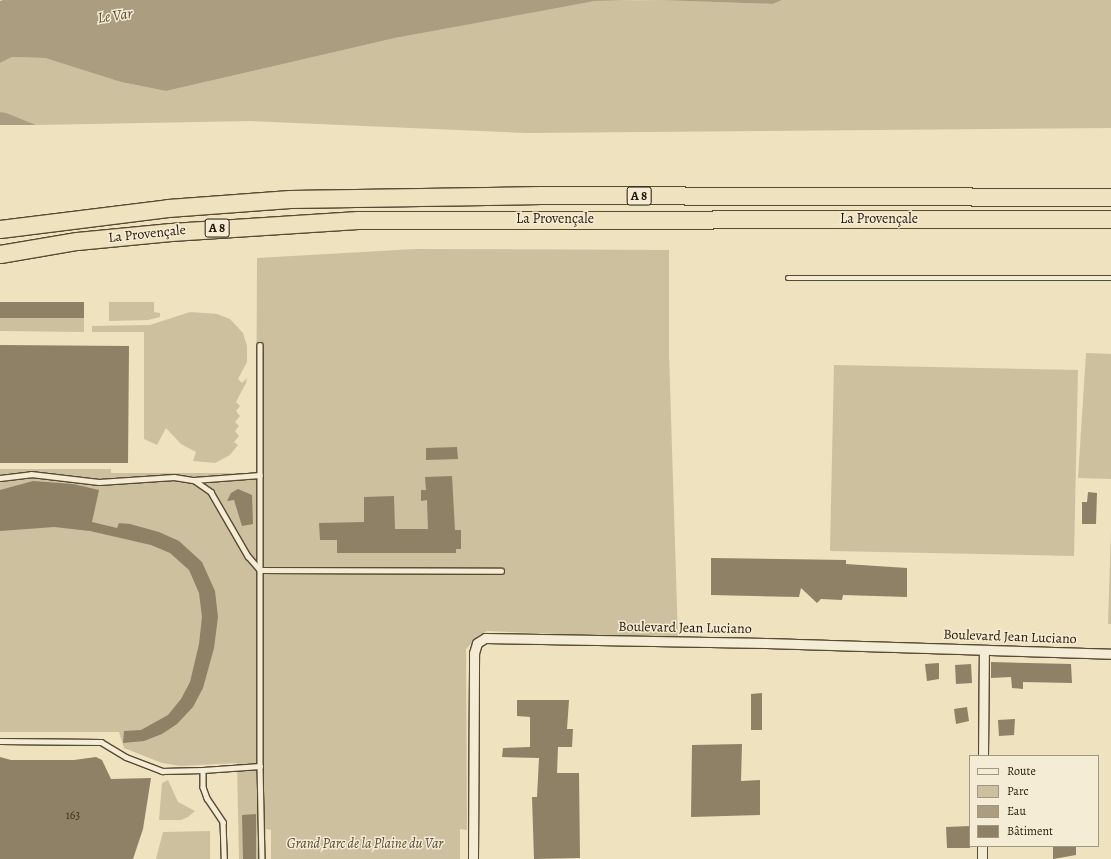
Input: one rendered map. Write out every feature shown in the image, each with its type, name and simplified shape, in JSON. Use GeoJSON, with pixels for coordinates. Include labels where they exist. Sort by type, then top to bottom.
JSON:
{"type":"FeatureCollection","features":[{"type":"Feature","properties":{"kind":"highway","name":"La Provençale"},"geometry":{"type":"LineString","coordinates":[[0,229],[168,208],[290,199],[541,195],[1111,197]]}},
{"type":"Feature","properties":{"kind":"highway","name":"La Provençale"},"geometry":{"type":"LineString","coordinates":[[0,254],[77,241],[239,226],[358,220],[1111,219]]}},
{"type":"Feature","properties":{"kind":"highway"},"geometry":{"type":"LineString","coordinates":[[0,265],[77,241]]}},
{"type":"Feature","properties":{"kind":"street","name":"Boulevard Jean Luciano"},"geometry":{"type":"LineString","coordinates":[[473,859],[474,653],[477,643],[485,638],[766,643],[1111,654]]}},
{"type":"Feature","properties":{"kind":"street"},"geometry":{"type":"LineString","coordinates":[[983,755],[984,650]]}},
{"type":"Feature","properties":{"kind":"street"},"geometry":{"type":"LineString","coordinates":[[982,847],[982,859]]}},
{"type":"Feature","properties":{"kind":"lane"},"geometry":{"type":"LineString","coordinates":[[788,278],[1111,278]]}},
{"type":"Feature","properties":{"kind":"lane"},"geometry":{"type":"LineString","coordinates":[[260,345],[260,766],[262,859]]}},
{"type":"Feature","properties":{"kind":"lane"},"geometry":{"type":"LineString","coordinates":[[0,478],[31,474],[99,482],[174,478],[194,480],[260,475]]}},
{"type":"Feature","properties":{"kind":"lane"},"geometry":{"type":"LineString","coordinates":[[194,480],[211,492],[248,556],[260,570],[501,571]]}},
{"type":"Feature","properties":{"kind":"lane"},"geometry":{"type":"LineString","coordinates":[[0,741],[101,742],[126,757],[162,771],[260,766]]}},
{"type":"Feature","properties":{"kind":"lane"},"geometry":{"type":"LineString","coordinates":[[203,770],[203,787],[207,798],[223,822],[224,859]]}},
{"type":"Feature","properties":{"kind":"green space"},"geometry":{"type":"Polygon","coordinates":[[[658,0],[773,4],[782,0],[1111,0],[1111,128],[525,133],[251,121],[36,125],[0,112],[0,63],[12,57],[45,58],[121,82],[166,91],[395,38],[532,12],[595,1],[658,0]]]}},
{"type":"Feature","properties":{"kind":"green space","name":"Grand Parc de la Plaine du Var"},"geometry":{"type":"Polygon","coordinates":[[[415,249],[669,250],[669,353],[678,639],[487,631],[478,636],[466,649],[467,830],[460,829],[460,859],[271,859],[271,830],[266,829],[266,859],[239,859],[237,763],[181,766],[162,763],[124,748],[119,732],[0,732],[0,469],[111,469],[111,473],[256,473],[257,258],[415,249]]]}},
{"type":"Feature","properties":{"kind":"green space"},"geometry":{"type":"Polygon","coordinates":[[[109,302],[154,302],[154,312],[160,313],[160,317],[148,320],[109,321],[109,302]]]}},
{"type":"Feature","properties":{"kind":"green space"},"geometry":{"type":"Polygon","coordinates":[[[190,312],[217,314],[230,319],[243,333],[247,346],[247,362],[238,379],[242,383],[247,378],[236,402],[240,406],[236,411],[240,416],[235,422],[239,426],[235,431],[239,436],[234,442],[238,445],[230,455],[215,463],[193,461],[196,452],[181,444],[166,428],[157,445],[144,439],[144,332],[92,332],[92,326],[150,325],[190,312]]]}},
{"type":"Feature","properties":{"kind":"green space"},"geometry":{"type":"Polygon","coordinates":[[[0,318],[84,318],[84,332],[0,331],[0,318]]]}},
{"type":"Feature","properties":{"kind":"green space"},"geometry":{"type":"Polygon","coordinates":[[[1086,353],[1111,354],[1111,479],[1078,478],[1086,353]]]}},
{"type":"Feature","properties":{"kind":"green space"},"geometry":{"type":"Polygon","coordinates":[[[834,365],[1078,370],[1074,556],[830,551],[834,365]]]}},
{"type":"Feature","properties":{"kind":"green space"},"geometry":{"type":"Polygon","coordinates":[[[1111,530],[1111,624],[1108,624],[1111,530]]]}},
{"type":"Feature","properties":{"kind":"green space"},"geometry":{"type":"Polygon","coordinates":[[[168,780],[178,802],[195,811],[188,817],[181,820],[159,820],[162,783],[168,780]]]}},
{"type":"Feature","properties":{"kind":"green space"},"geometry":{"type":"Polygon","coordinates":[[[210,831],[210,859],[156,859],[163,832],[210,831]]]}},
{"type":"Feature","properties":{"kind":"water","name":"Le Var"},"geometry":{"type":"Polygon","coordinates":[[[638,0],[595,1],[395,38],[166,91],[121,82],[45,58],[12,57],[0,63],[0,1],[638,0]]]}},
{"type":"Feature","properties":{"kind":"water"},"geometry":{"type":"Polygon","coordinates":[[[658,0],[782,0],[773,4],[658,0]]]}},
{"type":"Feature","properties":{"kind":"water"},"geometry":{"type":"Polygon","coordinates":[[[0,112],[6,113],[36,125],[0,125],[0,112]]]}},
{"type":"Feature","properties":{"kind":"building"},"geometry":{"type":"Polygon","coordinates":[[[0,302],[84,302],[84,318],[0,318],[0,302]]]}},
{"type":"Feature","properties":{"kind":"building"},"geometry":{"type":"Polygon","coordinates":[[[0,345],[129,346],[128,463],[0,463],[0,345]]]}},
{"type":"Feature","properties":{"kind":"building"},"geometry":{"type":"Polygon","coordinates":[[[457,447],[458,459],[426,460],[426,448],[457,447]]]}},
{"type":"Feature","properties":{"kind":"building"},"geometry":{"type":"Polygon","coordinates":[[[452,476],[455,530],[461,530],[461,549],[456,549],[456,553],[337,553],[337,540],[320,540],[319,523],[364,522],[364,497],[394,496],[395,529],[428,529],[427,500],[421,501],[421,490],[426,490],[425,477],[452,476]]]}},
{"type":"Feature","properties":{"kind":"building"},"geometry":{"type":"Polygon","coordinates":[[[33,481],[73,484],[99,490],[92,522],[117,528],[119,523],[130,524],[159,532],[179,541],[202,562],[215,591],[218,617],[214,648],[203,688],[193,707],[177,724],[162,734],[144,741],[123,743],[124,731],[141,730],[168,715],[181,699],[190,682],[199,644],[202,617],[199,593],[189,570],[170,553],[151,545],[90,531],[54,527],[0,531],[0,490],[33,481]]]}},
{"type":"Feature","properties":{"kind":"building"},"geometry":{"type":"Polygon","coordinates":[[[238,489],[252,495],[253,524],[242,526],[234,500],[227,501],[231,493],[238,489]]]}},
{"type":"Feature","properties":{"kind":"building"},"geometry":{"type":"Polygon","coordinates":[[[1088,492],[1097,493],[1096,524],[1082,524],[1082,502],[1087,502],[1088,492]]]}},
{"type":"Feature","properties":{"kind":"building"},"geometry":{"type":"Polygon","coordinates":[[[711,558],[846,560],[846,564],[907,568],[907,597],[843,595],[842,600],[821,599],[817,603],[801,588],[799,597],[711,595],[711,558]]]}},
{"type":"Feature","properties":{"kind":"building"},"geometry":{"type":"Polygon","coordinates":[[[991,662],[1071,664],[1072,683],[1023,682],[1023,689],[1012,688],[1011,677],[991,678],[991,662]]]}},
{"type":"Feature","properties":{"kind":"building"},"geometry":{"type":"Polygon","coordinates":[[[939,663],[939,679],[927,681],[925,664],[939,663]]]}},
{"type":"Feature","properties":{"kind":"building"},"geometry":{"type":"Polygon","coordinates":[[[971,664],[972,683],[956,684],[955,665],[971,664]]]}},
{"type":"Feature","properties":{"kind":"building"},"geometry":{"type":"Polygon","coordinates":[[[762,693],[762,730],[751,730],[751,694],[762,693]]]}},
{"type":"Feature","properties":{"kind":"building"},"geometry":{"type":"Polygon","coordinates":[[[517,700],[569,700],[567,729],[573,729],[572,747],[558,747],[557,773],[579,773],[580,858],[534,859],[532,797],[537,797],[539,758],[502,757],[503,748],[530,747],[530,717],[517,716],[517,700]]]}},
{"type":"Feature","properties":{"kind":"building"},"geometry":{"type":"Polygon","coordinates":[[[967,707],[969,721],[956,724],[954,709],[967,707]]]}},
{"type":"Feature","properties":{"kind":"building"},"geometry":{"type":"Polygon","coordinates":[[[1015,719],[1014,735],[999,736],[998,720],[1015,719]]]}},
{"type":"Feature","properties":{"kind":"building"},"geometry":{"type":"Polygon","coordinates":[[[742,744],[741,781],[760,780],[760,815],[691,817],[692,745],[742,744]]]}},
{"type":"Feature","properties":{"kind":"building"},"geometry":{"type":"Polygon","coordinates":[[[0,757],[11,760],[74,760],[96,757],[102,760],[111,779],[151,778],[143,829],[133,859],[0,859],[0,757]]]}},
{"type":"Feature","properties":{"kind":"building"},"geometry":{"type":"Polygon","coordinates":[[[256,814],[256,859],[243,859],[242,815],[256,814]]]}},
{"type":"Feature","properties":{"kind":"building"},"geometry":{"type":"Polygon","coordinates":[[[969,826],[970,848],[947,848],[946,827],[969,826]]]}},
{"type":"Feature","properties":{"kind":"building"},"geometry":{"type":"Polygon","coordinates":[[[1053,847],[1076,847],[1076,855],[1053,859],[1053,847]]]}}]}
